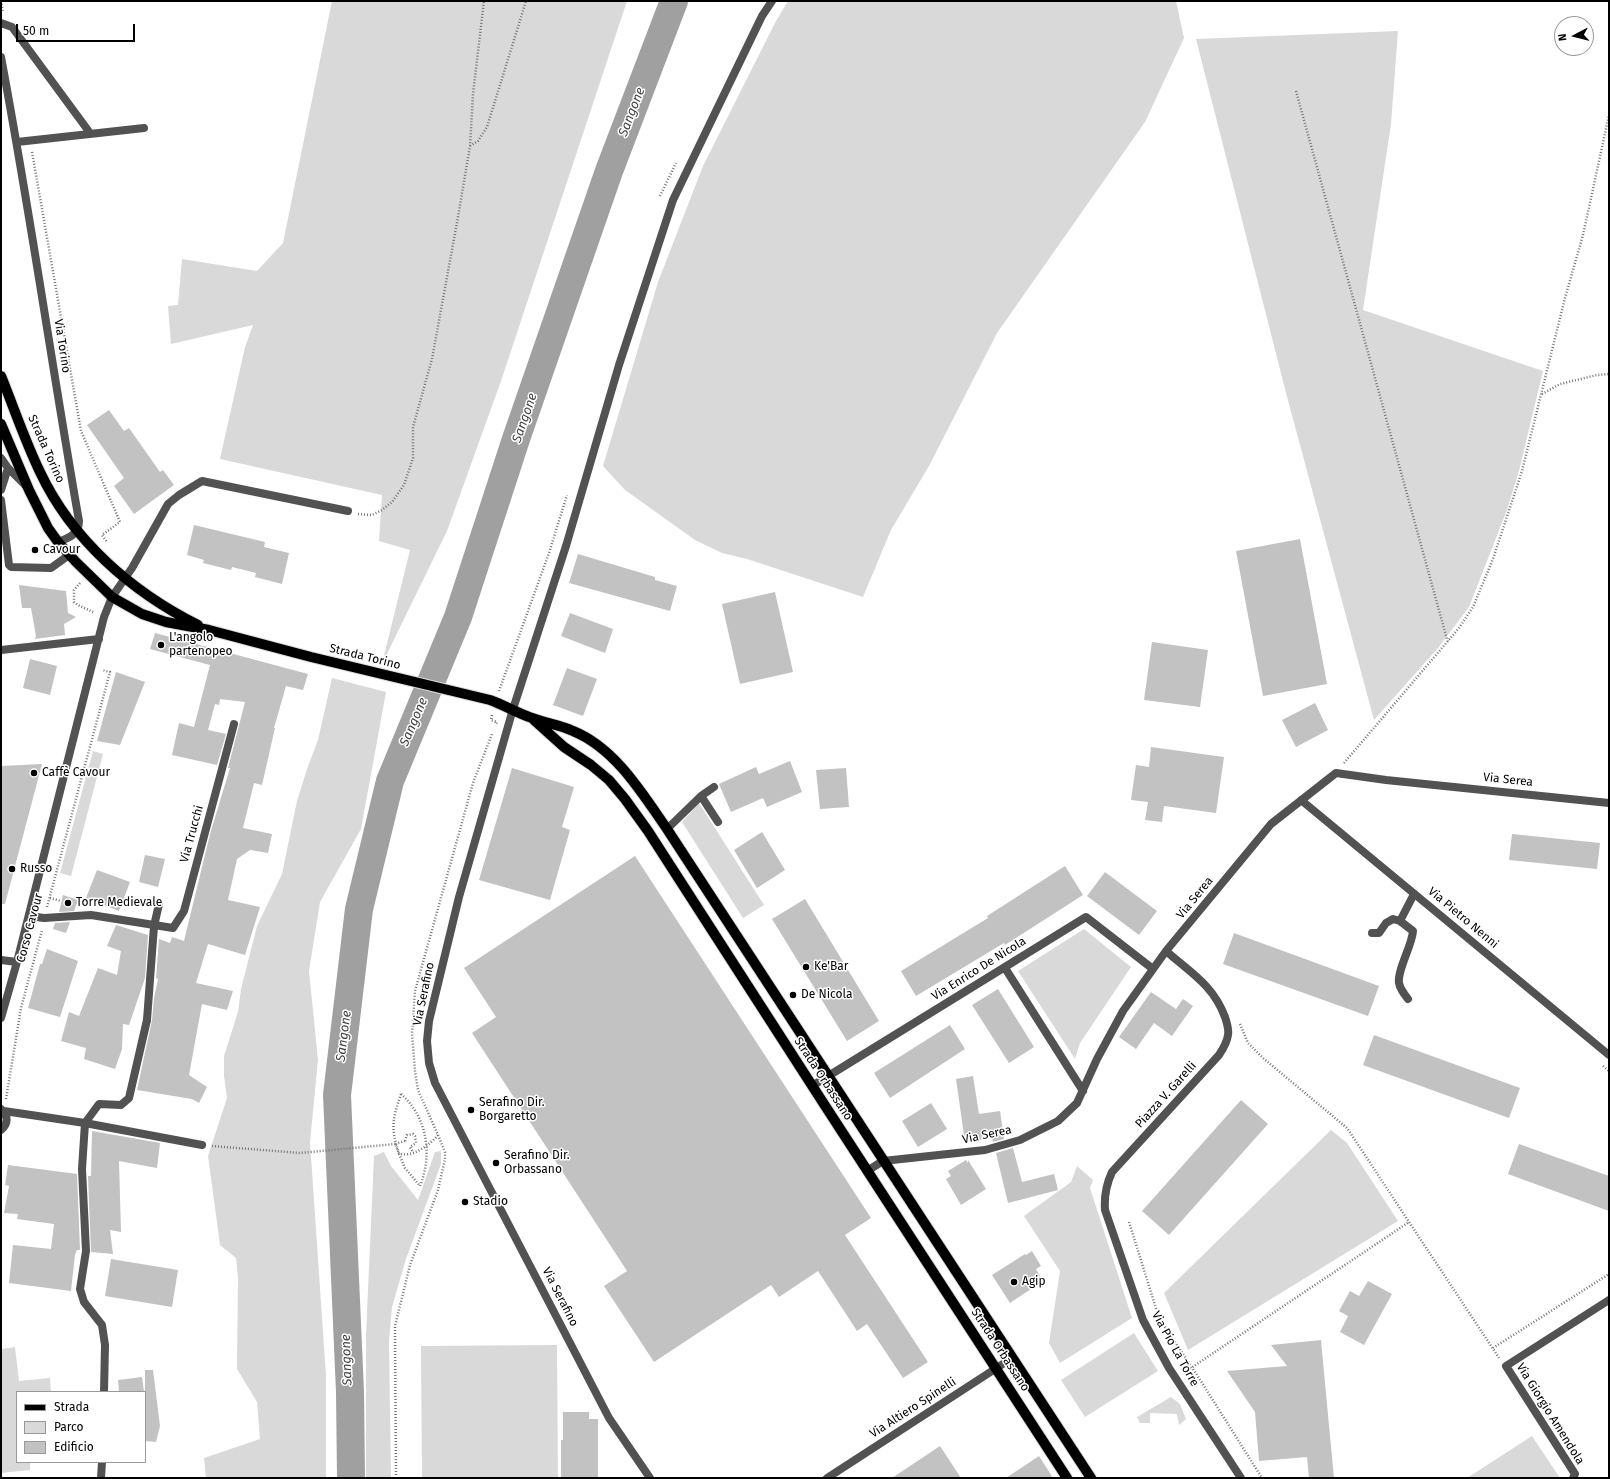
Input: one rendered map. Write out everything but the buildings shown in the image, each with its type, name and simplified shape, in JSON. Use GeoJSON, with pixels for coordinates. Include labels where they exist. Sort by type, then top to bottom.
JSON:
{"type":"FeatureCollection","features":[{"type":"Feature","properties":{"kind":"main road","name":"Strada Torino"},"geometry":{"type":"LineString","coordinates":[[1,376],[40,472],[52,495],[77,531],[125,578],[174,613],[209,630]]}},
{"type":"Feature","properties":{"kind":"main road","name":"Strada Torino"},"geometry":{"type":"LineString","coordinates":[[1,424],[39,512],[58,542],[112,597],[142,614],[166,622],[209,630],[311,657],[490,700],[513,709]]}},
{"type":"Feature","properties":{"kind":"main road","name":"Strada Orbassano"},"geometry":{"type":"LineString","coordinates":[[513,709],[531,718],[573,731],[592,742],[611,757],[627,773],[640,790],[667,828],[1090,1478]]}},
{"type":"Feature","properties":{"kind":"main road","name":"Strada Orbassano"},"geometry":{"type":"LineString","coordinates":[[531,718],[564,747],[592,765],[609,780],[625,799],[652,838],[1067,1478]]}},
{"type":"Feature","properties":{"kind":"street","name":"Via Serafino"},"geometry":{"type":"LineString","coordinates":[[650,1478],[609,1418],[462,1139],[435,1083],[429,1063],[427,1041],[428,1021],[459,897],[513,709],[566,546],[618,365],[673,200],[762,16],[772,1]]}},
{"type":"Feature","properties":{"kind":"street"},"geometry":{"type":"LineString","coordinates":[[3,23],[12,27],[90,133]]}},
{"type":"Feature","properties":{"kind":"street","name":"Via Torino"},"geometry":{"type":"LineString","coordinates":[[1,58],[17,142],[57,394],[79,521],[77,531]]}},
{"type":"Feature","properties":{"kind":"street"},"geometry":{"type":"LineString","coordinates":[[17,142],[144,128]]}},
{"type":"Feature","properties":{"kind":"street","name":"Strada Torino"},"geometry":{"type":"LineString","coordinates":[[1,458],[8,468],[29,490]]}},
{"type":"Feature","properties":{"kind":"street"},"geometry":{"type":"LineString","coordinates":[[1,490],[8,468]]}},
{"type":"Feature","properties":{"kind":"street"},"geometry":{"type":"LineString","coordinates":[[125,578],[168,504],[179,495],[202,481],[348,511]]}},
{"type":"Feature","properties":{"kind":"street"},"geometry":{"type":"LineString","coordinates":[[1,500],[8,565],[11,567],[51,568],[70,555]]}},
{"type":"Feature","properties":{"kind":"street"},"geometry":{"type":"LineString","coordinates":[[58,542],[72,536],[77,531]]}},
{"type":"Feature","properties":{"kind":"street","name":"Corso Cavour"},"geometry":{"type":"LineString","coordinates":[[1,1018],[29,916],[104,617],[112,597],[125,578]]}},
{"type":"Feature","properties":{"kind":"street"},"geometry":{"type":"LineString","coordinates":[[1,650],[99,639]]}},
{"type":"Feature","properties":{"kind":"street","name":"Via Trucchi"},"geometry":{"type":"LineString","coordinates":[[29,916],[44,918],[91,915],[173,928],[184,911],[234,724]]}},
{"type":"Feature","properties":{"kind":"street","name":"Via Serea"},"geometry":{"type":"LineString","coordinates":[[867,1171],[883,1160],[985,1150],[1020,1140],[1058,1121],[1077,1103],[1097,1059],[1124,1011],[1166,951],[1270,824],[1324,784],[1336,773],[1386,780],[1609,802]]}},
{"type":"Feature","properties":{"kind":"street"},"geometry":{"type":"LineString","coordinates":[[667,828],[701,796],[714,787]]}},
{"type":"Feature","properties":{"kind":"street"},"geometry":{"type":"LineString","coordinates":[[701,796],[718,822]]}},
{"type":"Feature","properties":{"kind":"street","name":"Via Pietro Nenni"},"geometry":{"type":"LineString","coordinates":[[1301,800],[1609,1055]]}},
{"type":"Feature","properties":{"kind":"street"},"geometry":{"type":"LineString","coordinates":[[1400,921],[1414,894]]}},
{"type":"Feature","properties":{"kind":"street"},"geometry":{"type":"LineString","coordinates":[[104,1391],[105,1345],[102,1325],[84,1302],[80,1290],[86,1251],[82,1169],[85,1123],[99,1104],[121,1105],[129,1098],[147,1020],[154,926],[159,904]]}},
{"type":"Feature","properties":{"kind":"street","name":"Via Enrico De Nicola"},"geometry":{"type":"LineString","coordinates":[[812,1086],[1086,917],[1153,969]]}},
{"type":"Feature","properties":{"kind":"street"},"geometry":{"type":"LineString","coordinates":[[1372,933],[1379,933],[1386,923],[1393,919],[1400,921],[1414,931],[1399,982],[1402,991],[1408,999]]}},
{"type":"Feature","properties":{"kind":"street","name":"Piazza V. Garelli"},"geometry":{"type":"LineString","coordinates":[[1104,1198],[1107,1182],[1112,1172],[1219,1055],[1229,1035],[1227,1023],[1220,1004],[1210,989],[1166,951]]}},
{"type":"Feature","properties":{"kind":"street"},"geometry":{"type":"LineString","coordinates":[[1,960],[17,962]]}},
{"type":"Feature","properties":{"kind":"street"},"geometry":{"type":"LineString","coordinates":[[1004,968],[1083,1091]]}},
{"type":"Feature","properties":{"kind":"street"},"geometry":{"type":"LineString","coordinates":[[2,1110],[85,1123],[202,1145]]}},
{"type":"Feature","properties":{"kind":"street"},"geometry":{"type":"LineString","coordinates":[[1,1130],[7,1123],[7,1119],[2,1110]]}},
{"type":"Feature","properties":{"kind":"street","name":"Via Pio La Torre"},"geometry":{"type":"LineString","coordinates":[[1104,1198],[1106,1210],[1143,1320],[1176,1378],[1241,1478]]}},
{"type":"Feature","properties":{"kind":"street","name":"Via Giorgio Amendola"},"geometry":{"type":"LineString","coordinates":[[1574,1478],[1575,1474],[1506,1366],[1609,1300]]}},
{"type":"Feature","properties":{"kind":"street","name":"Via Altiero Spinelli"},"geometry":{"type":"LineString","coordinates":[[827,1478],[1012,1358]]}},
{"type":"Feature","properties":{"kind":"street"},"geometry":{"type":"LineString","coordinates":[[101,1478],[102,1463]]}},
{"type":"Feature","properties":{"kind":"path"},"geometry":{"type":"LineString","coordinates":[[1,1],[3,23]]}},
{"type":"Feature","properties":{"kind":"path"},"geometry":{"type":"LineString","coordinates":[[348,511],[363,515],[372,515],[392,502],[404,485],[413,458],[413,426],[432,360],[470,146],[473,94],[484,1]]}},
{"type":"Feature","properties":{"kind":"path"},"geometry":{"type":"LineString","coordinates":[[470,146],[478,141],[487,127],[526,1]]}},
{"type":"Feature","properties":{"kind":"path"},"geometry":{"type":"LineString","coordinates":[[1296,91],[1448,643]]}},
{"type":"Feature","properties":{"kind":"path"},"geometry":{"type":"LineString","coordinates":[[1336,773],[1448,643],[1473,607],[1493,559],[1519,482],[1565,298],[1583,236],[1609,116]]}},
{"type":"Feature","properties":{"kind":"path"},"geometry":{"type":"LineString","coordinates":[[30,141],[81,431],[120,522],[102,535],[109,545]]}},
{"type":"Feature","properties":{"kind":"path"},"geometry":{"type":"LineString","coordinates":[[1542,394],[1560,384],[1597,375],[1609,374]]}},
{"type":"Feature","properties":{"kind":"path","name":"Corso Cavour"},"geometry":{"type":"LineString","coordinates":[[2,1110],[21,1008],[110,672],[100,670],[102,663]]}},
{"type":"Feature","properties":{"kind":"path"},"geometry":{"type":"LineString","coordinates":[[50,898],[61,901]]}},
{"type":"Feature","properties":{"kind":"path"},"geometry":{"type":"LineString","coordinates":[[1243,1029],[1248,1043],[1263,1058],[1347,1128],[1506,1366]]}},
{"type":"Feature","properties":{"kind":"path"},"geometry":{"type":"LineString","coordinates":[[395,1144],[405,1168],[420,1186],[426,1161],[426,1135],[418,1114],[413,1106],[401,1094],[394,1121],[394,1138],[399,1153],[407,1155],[412,1152],[433,1141],[438,1135]]}},
{"type":"Feature","properties":{"kind":"path"},"geometry":{"type":"LineString","coordinates":[[202,1145],[300,1153],[395,1144],[405,1141],[408,1135],[413,1134],[416,1142],[410,1147],[412,1152]]}},
{"type":"Feature","properties":{"kind":"path"},"geometry":{"type":"LineString","coordinates":[[1129,1222],[1159,1318],[1262,1478]]}},
{"type":"Feature","properties":{"kind":"path"},"geometry":{"type":"LineString","coordinates":[[1176,1378],[1409,1222]]}},
{"type":"Feature","properties":{"kind":"path"},"geometry":{"type":"LineString","coordinates":[[1493,1348],[1609,1274]]}},
{"type":"Feature","properties":{"kind":"green space"},"geometry":{"type":"Polygon","coordinates":[[[332,1],[627,1],[501,381],[447,531],[382,664],[410,550],[379,541],[382,495],[220,459],[245,347],[253,325],[171,344],[168,306],[178,305],[182,259],[257,271],[283,243],[332,1]]]}},
{"type":"Feature","properties":{"kind":"green space"},"geometry":{"type":"Polygon","coordinates":[[[788,1],[1176,1],[1184,38],[1145,122],[997,333],[929,466],[891,530],[863,597],[747,559],[722,553],[695,540],[625,490],[603,466],[658,282],[703,166],[776,21],[788,1]]]}},
{"type":"Feature","properties":{"kind":"green space"},"geometry":{"type":"Polygon","coordinates":[[[1398,31],[1391,124],[1363,310],[1543,371],[1519,471],[1507,510],[1469,607],[1438,648],[1374,720],[1286,393],[1196,39],[1398,31]]]}},
{"type":"Feature","properties":{"kind":"green space"},"geometry":{"type":"Polygon","coordinates":[[[332,678],[386,692],[361,829],[320,902],[309,971],[318,1060],[310,1142],[326,1376],[326,1478],[206,1478],[204,1458],[260,1439],[257,1402],[237,1369],[238,1278],[236,1258],[220,1245],[208,1156],[227,1098],[224,1076],[224,1056],[238,1012],[241,989],[257,926],[282,874],[297,801],[318,740],[332,678]]]}},
{"type":"Feature","properties":{"kind":"green space"},"geometry":{"type":"Polygon","coordinates":[[[93,751],[103,754],[71,876],[60,873],[93,751]]]}},
{"type":"Feature","properties":{"kind":"green space"},"geometry":{"type":"Polygon","coordinates":[[[699,803],[764,905],[743,918],[682,822],[699,803]]]}},
{"type":"Feature","properties":{"kind":"green space"},"geometry":{"type":"Polygon","coordinates":[[[1084,929],[1131,967],[1080,1043],[1075,1059],[1018,971],[1084,929]]]}},
{"type":"Feature","properties":{"kind":"green space"},"geometry":{"type":"Polygon","coordinates":[[[1331,1130],[1347,1143],[1398,1221],[1188,1350],[1164,1293],[1331,1130]]]}},
{"type":"Feature","properties":{"kind":"green space"},"geometry":{"type":"Polygon","coordinates":[[[441,1151],[441,1164],[406,1259],[392,1307],[389,1340],[391,1478],[366,1478],[366,1335],[374,1156],[384,1152],[391,1166],[418,1200],[435,1152],[441,1151]]]}},
{"type":"Feature","properties":{"kind":"green space"},"geometry":{"type":"Polygon","coordinates":[[[1077,1166],[1093,1180],[1090,1188],[1132,1318],[1060,1363],[1049,1343],[1060,1271],[1024,1216],[1071,1182],[1077,1166]]]}},
{"type":"Feature","properties":{"kind":"green space"},"geometry":{"type":"Polygon","coordinates":[[[1134,1333],[1158,1371],[1085,1417],[1061,1380],[1134,1333]]]}},
{"type":"Feature","properties":{"kind":"green space"},"geometry":{"type":"Polygon","coordinates":[[[557,1345],[558,1478],[422,1478],[421,1346],[557,1345]]]}},
{"type":"Feature","properties":{"kind":"green space"},"geometry":{"type":"Polygon","coordinates":[[[15,1347],[19,1381],[50,1378],[51,1391],[16,1391],[16,1463],[30,1463],[30,1470],[1,1473],[1,1349],[15,1347]]]}},
{"type":"Feature","properties":{"kind":"green space"},"geometry":{"type":"Polygon","coordinates":[[[1171,1397],[1180,1404],[1186,1419],[1179,1425],[1177,1414],[1150,1413],[1150,1423],[1140,1423],[1137,1417],[1171,1397]]]}},
{"type":"Feature","properties":{"kind":"green space"},"geometry":{"type":"Polygon","coordinates":[[[1532,1436],[1560,1478],[1467,1478],[1532,1436]]]}},
{"type":"Feature","properties":{"kind":"waterway","name":"Sangone"},"geometry":{"type":"LineString","coordinates":[[351,1478],[350,1392],[337,1095],[359,909],[390,781],[458,617],[516,439],[609,171],[674,1]]}},
{"type":"Feature","properties":{"kind":"place","name":"Cavour"},"geometry":{"type":"Point","coordinates":[35,550]}},
{"type":"Feature","properties":{"kind":"place","name":"L'angolo partenopeo"},"geometry":{"type":"Point","coordinates":[161,645]}},
{"type":"Feature","properties":{"kind":"place","name":"Caffè Cavour"},"geometry":{"type":"Point","coordinates":[34,773]}},
{"type":"Feature","properties":{"kind":"place","name":"Russo"},"geometry":{"type":"Point","coordinates":[12,869]}},
{"type":"Feature","properties":{"kind":"place","name":"Torre Medievale"},"geometry":{"type":"Point","coordinates":[68,903]}},
{"type":"Feature","properties":{"kind":"place","name":"Ke'Bar"},"geometry":{"type":"Point","coordinates":[806,967]}},
{"type":"Feature","properties":{"kind":"place","name":"De Nicola"},"geometry":{"type":"Point","coordinates":[793,995]}},
{"type":"Feature","properties":{"kind":"place","name":"Serafino Dir. Borgaretto"},"geometry":{"type":"Point","coordinates":[471,1110]}},
{"type":"Feature","properties":{"kind":"place","name":"Serafino Dir. Orbassano"},"geometry":{"type":"Point","coordinates":[496,1163]}},
{"type":"Feature","properties":{"kind":"place","name":"Stadio"},"geometry":{"type":"Point","coordinates":[465,1202]}},
{"type":"Feature","properties":{"kind":"place","name":"Agip"},"geometry":{"type":"Point","coordinates":[1014,1282]}}]}
